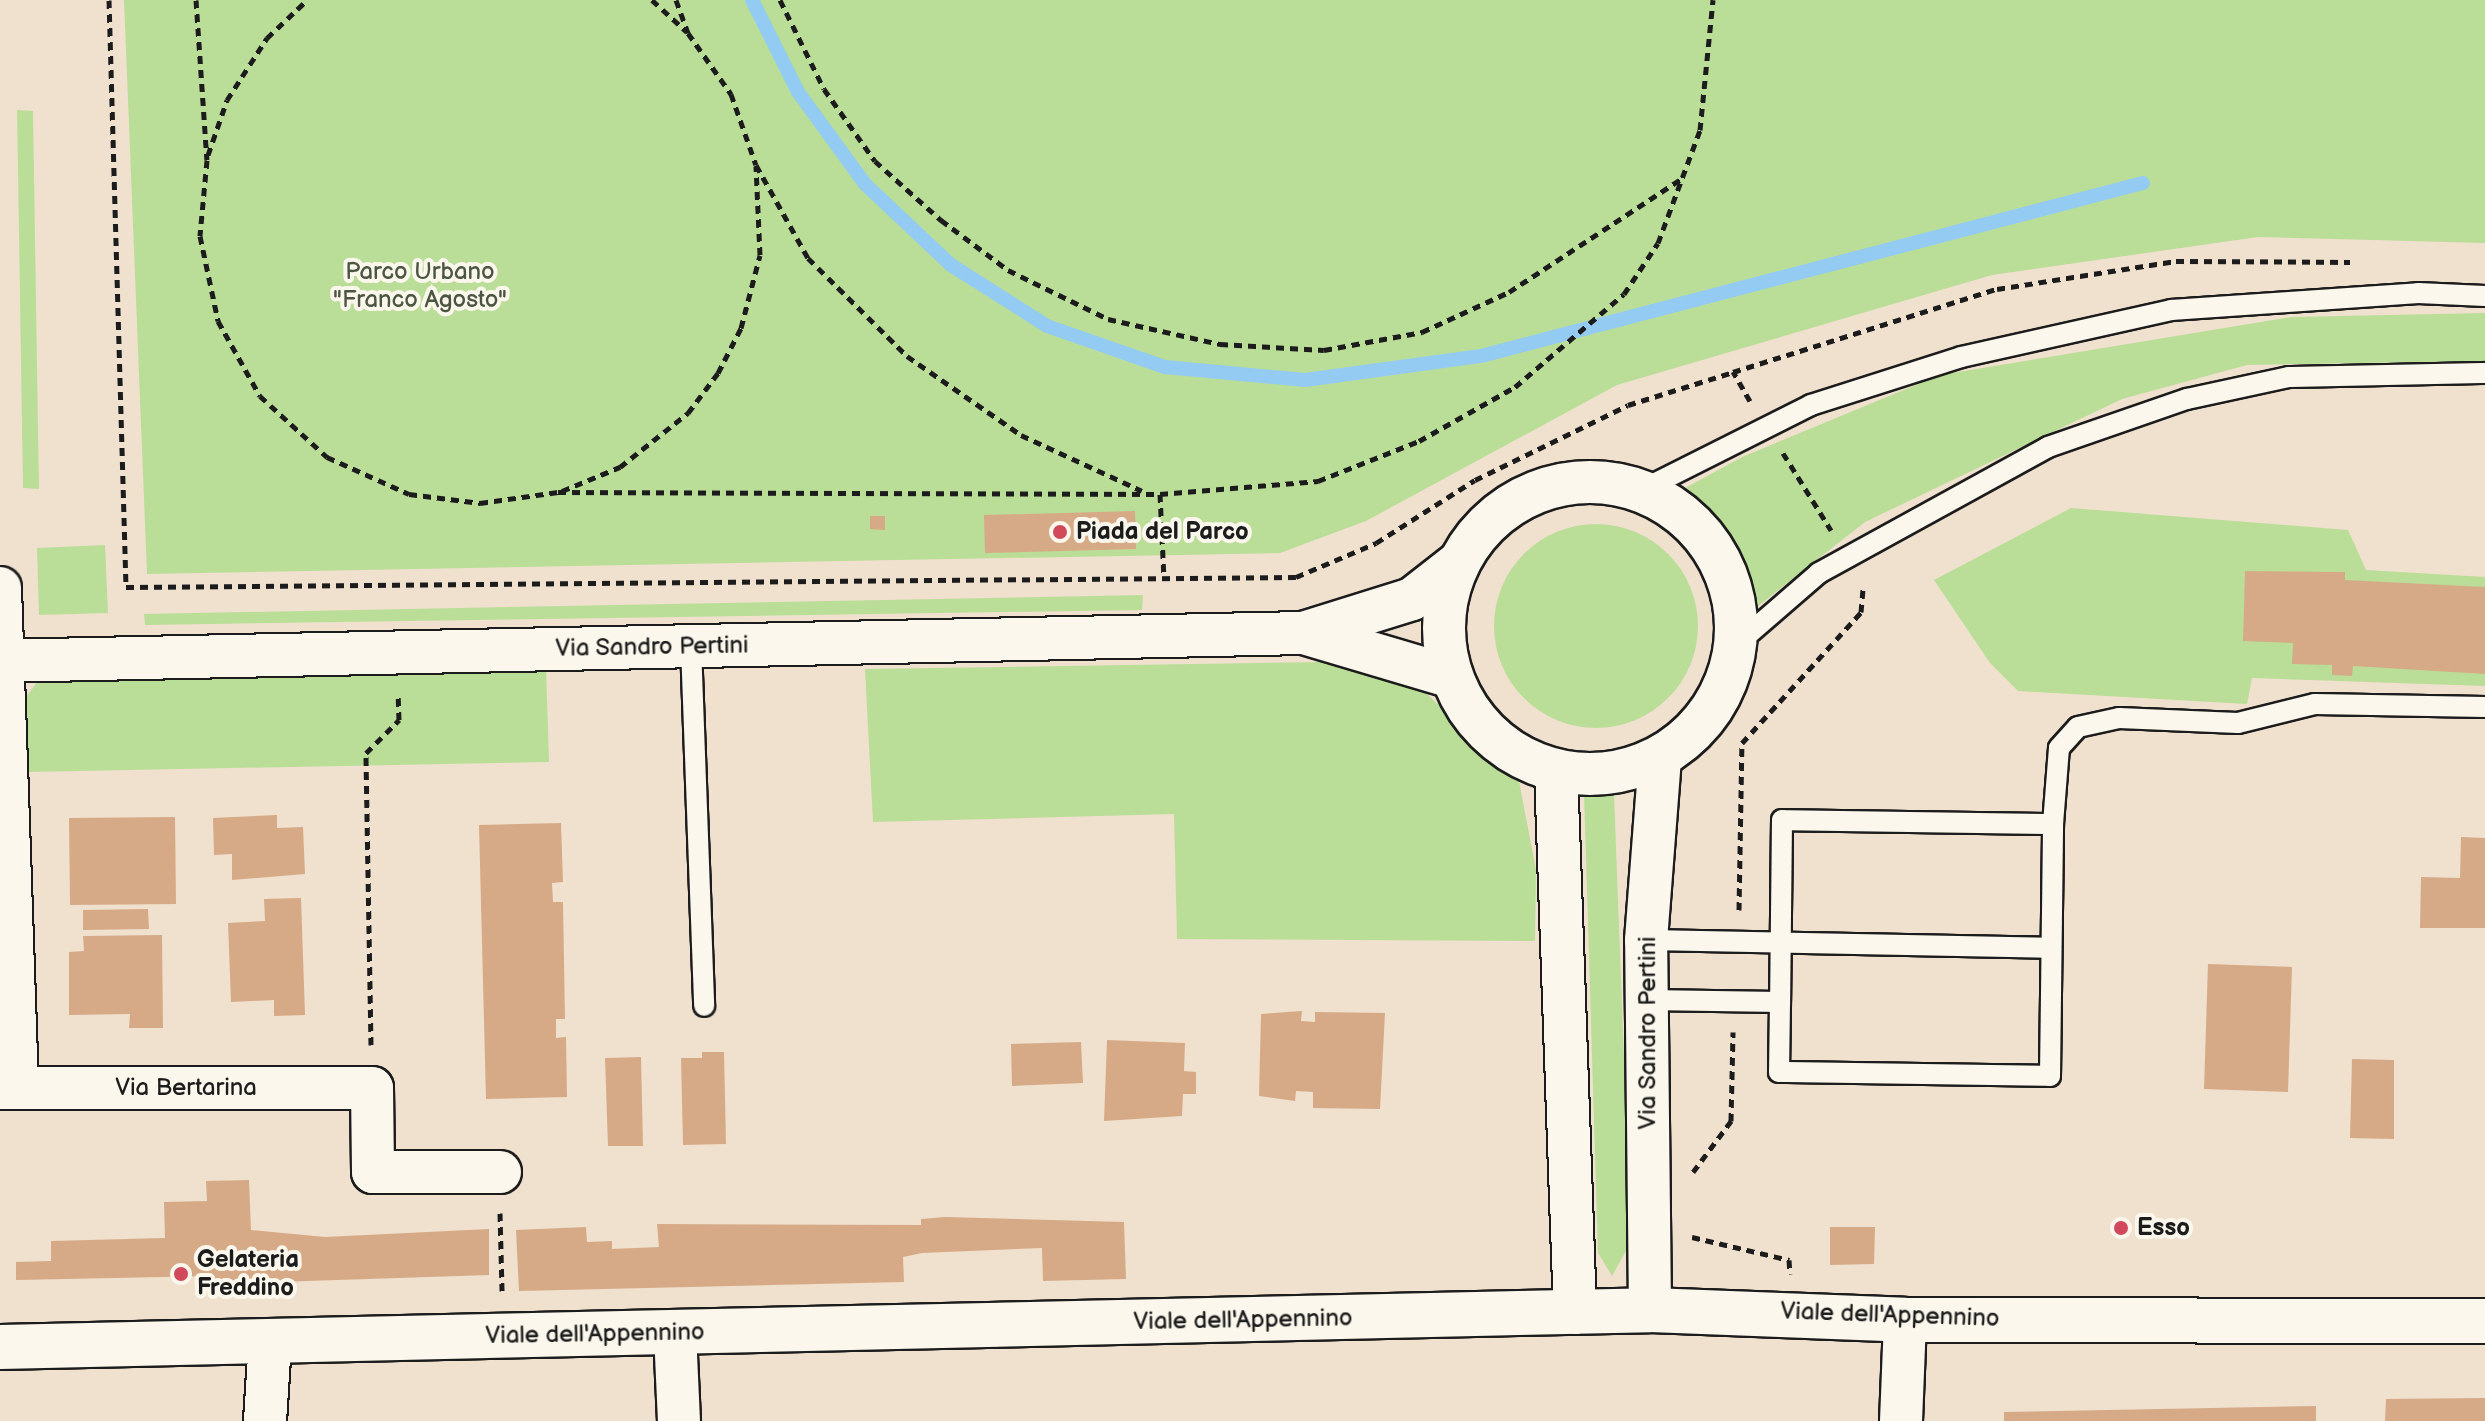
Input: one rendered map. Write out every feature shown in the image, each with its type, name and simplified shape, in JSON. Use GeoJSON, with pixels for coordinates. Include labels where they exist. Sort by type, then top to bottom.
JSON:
{"type":"FeatureCollection","features":[{"type":"Feature","properties":{"kind":"main road","name":"Viale dell'Appennino"},"geometry":{"type":"LineString","coordinates":[[0,1347],[1650,1310],[1792,1311],[1905,1320],[2485,1321]]}},
{"type":"Feature","properties":{"kind":"street"},"geometry":{"type":"LineString","coordinates":[[1600,481],[1642,490],[1684,515],[1716,551],[1734,596],[1737,644],[1724,690],[1698,729],[1660,758],[1615,772],[1556,771],[1512,752],[1475,720],[1452,677],[1446,600],[1458,563],[1483,527],[1530,495],[1600,481]]}},
{"type":"Feature","properties":{"kind":"street","name":"Via Sandro Pertini"},"geometry":{"type":"LineString","coordinates":[[1,661],[1303,633],[1412,599],[1458,563]]}},
{"type":"Feature","properties":{"kind":"street"},"geometry":{"type":"LineString","coordinates":[[0,588],[9,1088]]}},
{"type":"Feature","properties":{"kind":"street","name":"Via Sandro Pertini"},"geometry":{"type":"LineString","coordinates":[[1303,633],[1452,677]]}},
{"type":"Feature","properties":{"kind":"street","name":"Via Sandro Pertini"},"geometry":{"type":"LineString","coordinates":[[1650,1310],[1646,940],[1660,758]]}},
{"type":"Feature","properties":{"kind":"street"},"geometry":{"type":"LineString","coordinates":[[1556,771],[1575,1313]]}},
{"type":"Feature","properties":{"kind":"street","name":"Via Bertarina"},"geometry":{"type":"LineString","coordinates":[[9,1088],[372,1088]]}},
{"type":"Feature","properties":{"kind":"street"},"geometry":{"type":"LineString","coordinates":[[372,1088],[373,1172],[500,1172]]}},
{"type":"Feature","properties":{"kind":"street"},"geometry":{"type":"LineString","coordinates":[[1901,1421],[1905,1320]]}},
{"type":"Feature","properties":{"kind":"street"},"geometry":{"type":"LineString","coordinates":[[675,1333],[679,1421]]}},
{"type":"Feature","properties":{"kind":"street"},"geometry":{"type":"LineString","coordinates":[[265,1421],[270,1342]]}},
{"type":"Feature","properties":{"kind":"lane"},"geometry":{"type":"LineString","coordinates":[[1642,490],[1766,427],[1961,357],[2171,310],[2418,293],[2485,296]]}},
{"type":"Feature","properties":{"kind":"lane"},"geometry":{"type":"LineString","coordinates":[[1737,644],[1819,573],[2048,447],[2187,399],[2289,377],[2485,373]]}},
{"type":"Feature","properties":{"kind":"lane"},"geometry":{"type":"LineString","coordinates":[[691,646],[704,1006]]}},
{"type":"Feature","properties":{"kind":"lane"},"geometry":{"type":"LineString","coordinates":[[2053,824],[1782,820],[1779,1072],[2050,1076],[2053,824],[2059,748],[2078,727],[2119,718],[2238,723],[2315,704],[2485,707]]}},
{"type":"Feature","properties":{"kind":"lane"},"geometry":{"type":"LineString","coordinates":[[1646,940],[1738,938],[2051,948]]}},
{"type":"Feature","properties":{"kind":"lane"},"geometry":{"type":"LineString","coordinates":[[1647,1000],[1780,1002]]}},
{"type":"Feature","properties":{"kind":"path"},"geometry":{"type":"LineString","coordinates":[[109,0],[126,587],[1296,577],[1376,543],[1475,480],[1628,405],[1997,289],[2176,261],[2359,262]]}},
{"type":"Feature","properties":{"kind":"path"},"geometry":{"type":"LineString","coordinates":[[196,0],[207,160],[200,236],[218,321],[260,396],[327,457],[409,494],[480,503],[558,492],[1160,494],[1318,481],[1419,441],[1515,387],[1624,294],[1658,243],[1684,178],[1711,70],[1713,0]]}},
{"type":"Feature","properties":{"kind":"path"},"geometry":{"type":"LineString","coordinates":[[207,160],[227,100],[267,38],[307,0]]}},
{"type":"Feature","properties":{"kind":"path"},"geometry":{"type":"LineString","coordinates":[[652,0],[688,33],[731,94],[756,165],[808,258],[907,356],[1021,435],[1146,493]]}},
{"type":"Feature","properties":{"kind":"path"},"geometry":{"type":"LineString","coordinates":[[676,0],[688,33]]}},
{"type":"Feature","properties":{"kind":"path"},"geometry":{"type":"LineString","coordinates":[[780,0],[824,89],[875,161],[941,220],[1008,270],[1108,319],[1220,344],[1324,350],[1422,332],[1509,292],[1684,178]]}},
{"type":"Feature","properties":{"kind":"path"},"geometry":{"type":"LineString","coordinates":[[558,492],[620,467],[688,413],[718,373],[741,328],[760,255],[756,165]]}},
{"type":"Feature","properties":{"kind":"path"},"geometry":{"type":"LineString","coordinates":[[1733,372],[1863,584],[1861,612],[1742,743],[1738,938]]}},
{"type":"Feature","properties":{"kind":"path"},"geometry":{"type":"LineString","coordinates":[[1160,494],[1164,578]]}},
{"type":"Feature","properties":{"kind":"path"},"geometry":{"type":"LineString","coordinates":[[372,1088],[366,753],[399,720],[397,652]]}},
{"type":"Feature","properties":{"kind":"path"},"geometry":{"type":"LineString","coordinates":[[1689,1179],[1731,1121],[1734,1001]]}},
{"type":"Feature","properties":{"kind":"path"},"geometry":{"type":"LineString","coordinates":[[500,1172],[503,1335]]}},
{"type":"Feature","properties":{"kind":"path"},"geometry":{"type":"LineString","coordinates":[[1691,1223],[1692,1237],[1789,1260],[1792,1311]]}},
{"type":"Feature","properties":{"kind":"green space","name":"Parco Urbano \"Franco Agosto\""},"geometry":{"type":"Polygon","coordinates":[[[124,0],[2485,0],[2485,243],[2258,237],[1992,275],[1617,385],[1366,521],[1280,553],[147,574],[124,0]]]}},
{"type":"Feature","properties":{"kind":"green space"},"geometry":{"type":"Polygon","coordinates":[[[17,110],[33,111],[39,489],[23,488],[17,110]]]}},
{"type":"Feature","properties":{"kind":"green space"},"geometry":{"type":"Polygon","coordinates":[[[2485,313],[2485,361],[2247,365],[2122,399],[1865,522],[1753,610],[1717,526],[1678,492],[1742,457],[1940,375],[2291,317],[2485,313]]]}},
{"type":"Feature","properties":{"kind":"green space"},"geometry":{"type":"Polygon","coordinates":[[[2071,508],[2348,530],[2366,570],[2485,577],[2485,686],[2252,678],[2247,704],[2018,691],[1990,663],[1934,580],[2071,508]]]}},
{"type":"Feature","properties":{"kind":"green space"},"geometry":{"type":"Polygon","coordinates":[[[1596,524],[1616,525],[1635,531],[1668,554],[1691,587],[1697,606],[1697,646],[1691,665],[1668,698],[1635,721],[1616,727],[1596,728],[1576,727],[1557,721],[1524,698],[1501,665],[1495,646],[1494,626],[1495,606],[1501,587],[1524,554],[1557,531],[1576,525],[1596,524]]]}},
{"type":"Feature","properties":{"kind":"green space"},"geometry":{"type":"Polygon","coordinates":[[[105,545],[108,613],[39,615],[37,548],[105,545]]]}},
{"type":"Feature","properties":{"kind":"green space"},"geometry":{"type":"Polygon","coordinates":[[[1143,595],[1142,610],[145,625],[144,614],[1143,595]]]}},
{"type":"Feature","properties":{"kind":"green space"},"geometry":{"type":"Polygon","coordinates":[[[1325,662],[1425,692],[1519,781],[1536,870],[1535,941],[1177,939],[1174,814],[873,822],[865,669],[1325,662]]]}},
{"type":"Feature","properties":{"kind":"green space"},"geometry":{"type":"Polygon","coordinates":[[[546,667],[549,762],[28,772],[26,697],[38,681],[546,667]]]}},
{"type":"Feature","properties":{"kind":"green space"},"geometry":{"type":"Polygon","coordinates":[[[1598,779],[1610,783],[1614,794],[1631,1242],[1612,1276],[1598,1253],[1584,793],[1598,779]]]}},
{"type":"Feature","properties":{"kind":"building","name":"Piada del Parco"},"geometry":{"type":"Polygon","coordinates":[[[1135,511],[1136,549],[985,553],[984,515],[1135,511]]]}},
{"type":"Feature","properties":{"kind":"building"},"geometry":{"type":"Polygon","coordinates":[[[870,516],[885,516],[885,530],[870,529],[870,516]]]}},
{"type":"Feature","properties":{"kind":"building"},"geometry":{"type":"Polygon","coordinates":[[[2245,571],[2345,572],[2345,580],[2485,587],[2485,674],[2353,666],[2352,676],[2332,675],[2332,665],[2292,664],[2293,643],[2243,641],[2245,571]]]}},
{"type":"Feature","properties":{"kind":"building"},"geometry":{"type":"Polygon","coordinates":[[[277,815],[277,828],[303,827],[305,874],[232,880],[232,854],[214,855],[213,818],[277,815]]]}},
{"type":"Feature","properties":{"kind":"building"},"geometry":{"type":"Polygon","coordinates":[[[175,817],[176,904],[70,905],[69,818],[175,817]]]}},
{"type":"Feature","properties":{"kind":"building"},"geometry":{"type":"Polygon","coordinates":[[[561,823],[563,882],[552,883],[553,902],[563,902],[565,1019],[556,1019],[556,1038],[566,1037],[567,1097],[486,1099],[479,825],[561,823]]]}},
{"type":"Feature","properties":{"kind":"building"},"geometry":{"type":"Polygon","coordinates":[[[2461,837],[2485,838],[2485,928],[2420,928],[2421,877],[2460,878],[2461,837]]]}},
{"type":"Feature","properties":{"kind":"building"},"geometry":{"type":"Polygon","coordinates":[[[301,898],[305,1015],[274,1016],[274,1000],[231,1002],[228,923],[265,921],[264,899],[301,898]]]}},
{"type":"Feature","properties":{"kind":"building"},"geometry":{"type":"Polygon","coordinates":[[[148,909],[149,929],[83,930],[83,910],[148,909]]]}},
{"type":"Feature","properties":{"kind":"building"},"geometry":{"type":"Polygon","coordinates":[[[162,935],[163,1028],[129,1028],[130,1014],[69,1015],[69,952],[84,951],[83,936],[162,935]]]}},
{"type":"Feature","properties":{"kind":"building"},"geometry":{"type":"Polygon","coordinates":[[[2208,964],[2292,967],[2288,1092],[2204,1089],[2208,964]]]}},
{"type":"Feature","properties":{"kind":"building"},"geometry":{"type":"Polygon","coordinates":[[[1302,1011],[1301,1021],[1315,1022],[1315,1012],[1385,1013],[1380,1109],[1313,1108],[1313,1092],[1296,1091],[1295,1101],[1259,1096],[1261,1014],[1302,1011]]]}},
{"type":"Feature","properties":{"kind":"building"},"geometry":{"type":"Polygon","coordinates":[[[1107,1040],[1185,1043],[1184,1071],[1196,1072],[1196,1094],[1183,1094],[1182,1116],[1104,1121],[1107,1040]]]}},
{"type":"Feature","properties":{"kind":"building"},"geometry":{"type":"Polygon","coordinates":[[[1081,1042],[1083,1083],[1012,1086],[1011,1044],[1081,1042]]]}},
{"type":"Feature","properties":{"kind":"building"},"geometry":{"type":"Polygon","coordinates":[[[702,1052],[724,1052],[726,1144],[683,1145],[681,1058],[702,1058],[702,1052]]]}},
{"type":"Feature","properties":{"kind":"building"},"geometry":{"type":"Polygon","coordinates":[[[641,1057],[643,1146],[608,1146],[605,1058],[641,1057]]]}},
{"type":"Feature","properties":{"kind":"building"},"geometry":{"type":"Polygon","coordinates":[[[2352,1059],[2394,1060],[2394,1139],[2350,1138],[2352,1059]]]}},
{"type":"Feature","properties":{"kind":"building"},"geometry":{"type":"Polygon","coordinates":[[[249,1180],[251,1230],[325,1237],[489,1229],[489,1275],[212,1284],[212,1276],[16,1280],[16,1262],[51,1261],[51,1241],[165,1238],[164,1202],[207,1201],[206,1181],[249,1180]]]}},
{"type":"Feature","properties":{"kind":"building"},"geometry":{"type":"Polygon","coordinates":[[[921,1219],[1124,1222],[1126,1279],[1043,1281],[1042,1248],[922,1253],[903,1257],[904,1282],[519,1291],[516,1230],[586,1227],[587,1242],[612,1241],[612,1249],[659,1247],[657,1224],[921,1225],[921,1219]]]}},
{"type":"Feature","properties":{"kind":"building"},"geometry":{"type":"Polygon","coordinates":[[[1830,1227],[1875,1227],[1874,1264],[1830,1265],[1830,1227]]]}},
{"type":"Feature","properties":{"kind":"building"},"geometry":{"type":"Polygon","coordinates":[[[2485,1398],[2485,1421],[2385,1421],[2386,1399],[2485,1398]]]}},
{"type":"Feature","properties":{"kind":"building"},"geometry":{"type":"Polygon","coordinates":[[[2316,1406],[2316,1421],[2004,1421],[2004,1412],[2316,1406]]]}},
{"type":"Feature","properties":{"kind":"waterway"},"geometry":{"type":"LineString","coordinates":[[752,0],[798,92],[865,184],[951,265],[1047,326],[1165,367],[1305,380],[1481,356],[2143,183]]}},
{"type":"Feature","properties":{"kind":"place","name":"Piada del Parco"},"geometry":{"type":"Point","coordinates":[1060,532]}},
{"type":"Feature","properties":{"kind":"place","name":"Esso"},"geometry":{"type":"Point","coordinates":[2121,1228]}},
{"type":"Feature","properties":{"kind":"place","name":"Gelateria Freddino"},"geometry":{"type":"Point","coordinates":[181,1274]}}]}
